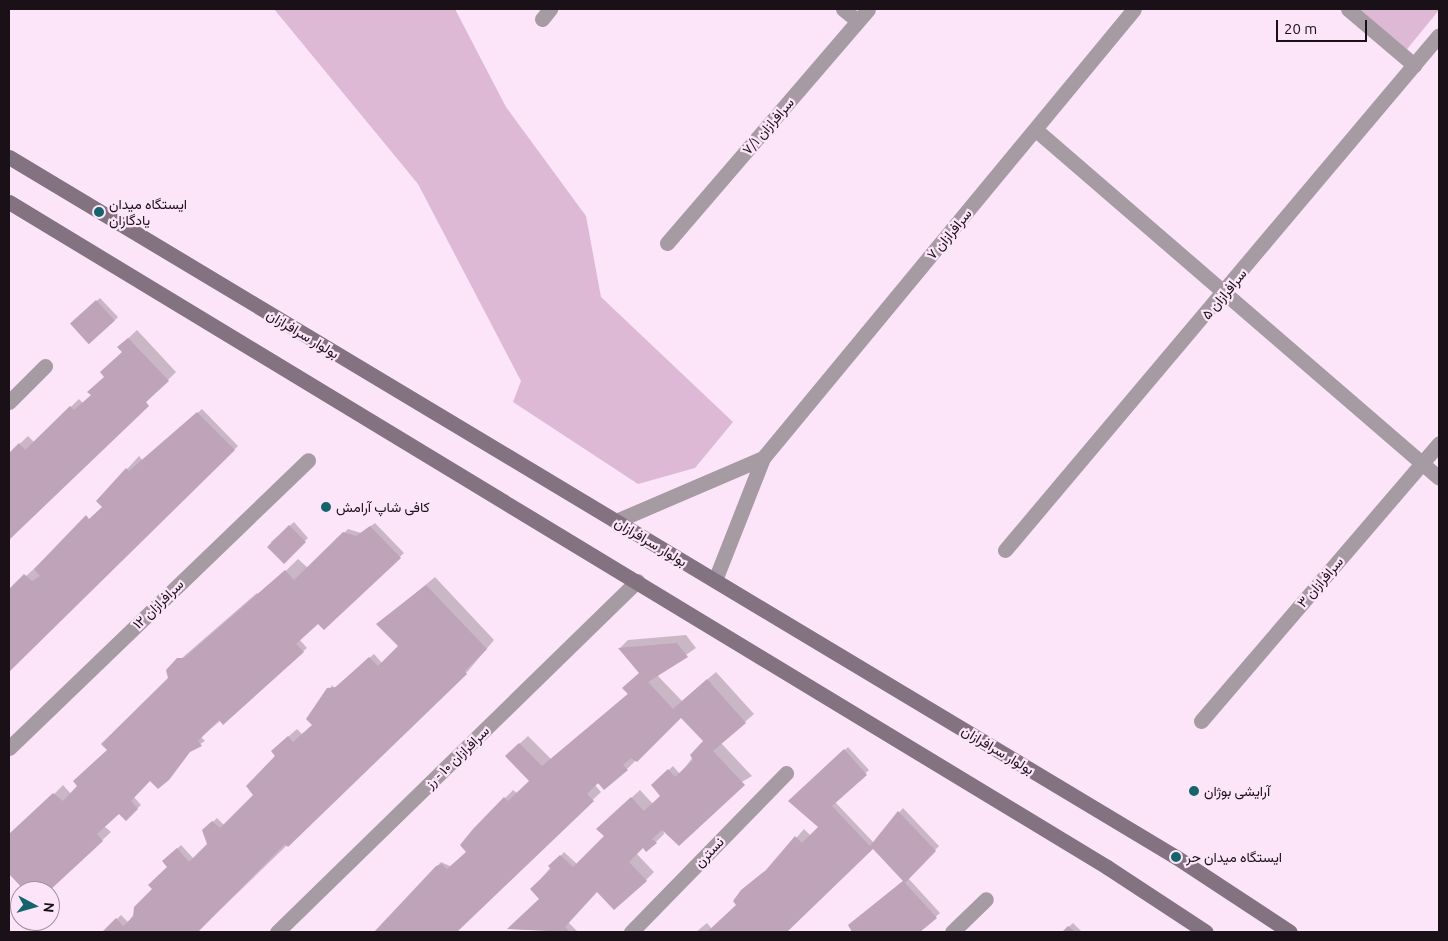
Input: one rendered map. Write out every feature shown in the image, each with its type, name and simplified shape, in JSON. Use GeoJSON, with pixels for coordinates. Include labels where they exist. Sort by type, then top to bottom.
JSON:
{"type":"FeatureCollection","features":[{"type":"Feature","properties":{"kind":"main road","name":"بولوار سرافرازان"},"geometry":{"type":"LineString","coordinates":[[9,157],[1176,856],[1290,932]]}},
{"type":"Feature","properties":{"kind":"main road"},"geometry":{"type":"LineString","coordinates":[[9,202],[1107,867],[1206,932]]}},
{"type":"Feature","properties":{"kind":"street"},"geometry":{"type":"LineString","coordinates":[[843,9],[858,21]]}},
{"type":"Feature","properties":{"kind":"street","name":"سرافرازان ۷/۱"},"geometry":{"type":"LineString","coordinates":[[667,242],[868,9]]}},
{"type":"Feature","properties":{"kind":"street","name":"سرافرازان ۷"},"geometry":{"type":"LineString","coordinates":[[763,458],[1036,130],[1134,9]]}},
{"type":"Feature","properties":{"kind":"street"},"geometry":{"type":"LineString","coordinates":[[1348,9],[1414,65]]}},
{"type":"Feature","properties":{"kind":"street","name":"سرافرازان ۵"},"geometry":{"type":"LineString","coordinates":[[1005,550],[1226,293],[1439,35]]}},
{"type":"Feature","properties":{"kind":"street"},"geometry":{"type":"LineString","coordinates":[[1036,130],[1439,478]]}},
{"type":"Feature","properties":{"kind":"street"},"geometry":{"type":"LineString","coordinates":[[9,402],[45,366]]}},
{"type":"Feature","properties":{"kind":"street","name":"سرافرازان ۳"},"geometry":{"type":"LineString","coordinates":[[1201,720],[1439,443]]}},
{"type":"Feature","properties":{"kind":"street"},"geometry":{"type":"LineString","coordinates":[[616,521],[763,458]]}},
{"type":"Feature","properties":{"kind":"street"},"geometry":{"type":"LineString","coordinates":[[715,580],[763,458]]}},
{"type":"Feature","properties":{"kind":"street","name":"سرافرازان ۱۲"},"geometry":{"type":"LineString","coordinates":[[9,748],[308,460]]}},
{"type":"Feature","properties":{"kind":"street","name":"سرافرازان ۱۰ - رز"},"geometry":{"type":"LineString","coordinates":[[277,932],[637,581]]}},
{"type":"Feature","properties":{"kind":"street","name":"نسترن"},"geometry":{"type":"LineString","coordinates":[[631,932],[786,773]]}},
{"type":"Feature","properties":{"kind":"street"},"geometry":{"type":"LineString","coordinates":[[952,932],[986,899]]}},
{"type":"Feature","properties":{"kind":"shaded area"},"geometry":{"type":"Polygon","coordinates":[[[274,9],[455,9],[506,107],[586,216],[601,297],[733,422],[695,468],[638,484],[513,402],[521,381],[418,184],[274,9]]]}},
{"type":"Feature","properties":{"kind":"shaded area"},"geometry":{"type":"Polygon","coordinates":[[[1339,9],[1439,9],[1439,10],[1399,59],[1339,9]]]}},
{"type":"Feature","properties":{"kind":"building"},"geometry":{"type":"Polygon","coordinates":[[[96,300],[115,321],[89,344],[70,323],[96,300]]]}},
{"type":"Feature","properties":{"kind":"building"},"geometry":{"type":"Polygon","coordinates":[[[128,338],[169,381],[146,402],[149,406],[9,540],[9,453],[19,443],[25,450],[70,406],[74,410],[91,395],[87,392],[104,377],[100,372],[122,352],[117,347],[128,338]]]}},
{"type":"Feature","properties":{"kind":"building"},"geometry":{"type":"Polygon","coordinates":[[[197,412],[235,450],[9,672],[9,589],[24,574],[32,581],[40,576],[34,569],[86,515],[89,519],[102,507],[96,501],[126,468],[129,471],[197,412]]]}},
{"type":"Feature","properties":{"kind":"building"},"geometry":{"type":"Polygon","coordinates":[[[289,525],[306,542],[284,564],[267,547],[289,525]]]}},
{"type":"Feature","properties":{"kind":"building"},"geometry":{"type":"Polygon","coordinates":[[[370,526],[401,558],[324,630],[318,624],[296,644],[304,652],[223,725],[219,720],[198,741],[202,746],[190,752],[169,780],[158,789],[150,781],[131,801],[138,809],[126,821],[119,814],[97,834],[103,841],[60,881],[16,881],[9,874],[9,834],[53,793],[63,801],[77,786],[73,781],[107,750],[101,744],[168,678],[166,670],[177,658],[184,658],[285,570],[294,580],[343,532],[356,536],[370,526]]]}},
{"type":"Feature","properties":{"kind":"building"},"geometry":{"type":"Polygon","coordinates":[[[426,585],[487,649],[465,671],[467,674],[288,847],[285,844],[198,932],[102,932],[116,918],[123,926],[133,917],[134,907],[152,889],[148,885],[167,867],[162,861],[177,848],[189,862],[207,844],[202,830],[212,821],[220,828],[253,795],[246,786],[275,756],[271,751],[288,736],[293,742],[312,725],[306,719],[327,688],[336,687],[369,657],[378,666],[398,646],[376,624],[426,585]]]}},
{"type":"Feature","properties":{"kind":"building"},"geometry":{"type":"Polygon","coordinates":[[[677,643],[688,657],[648,682],[673,709],[707,679],[746,723],[713,751],[745,785],[679,846],[662,830],[652,839],[657,843],[646,852],[643,848],[629,862],[647,881],[614,910],[597,892],[565,927],[570,932],[507,929],[539,899],[530,889],[551,869],[548,866],[560,855],[573,867],[604,836],[596,829],[631,797],[644,811],[660,796],[651,785],[668,769],[675,777],[693,760],[690,755],[703,741],[681,718],[637,762],[631,758],[623,765],[628,770],[604,790],[598,783],[587,794],[594,801],[457,932],[374,932],[436,866],[442,864],[447,869],[466,852],[460,845],[473,829],[504,797],[508,801],[529,781],[505,756],[519,743],[542,766],[628,694],[622,688],[639,673],[618,648],[677,643]]]}},
{"type":"Feature","properties":{"kind":"building"},"geometry":{"type":"Polygon","coordinates":[[[844,749],[867,775],[832,806],[870,846],[898,811],[936,851],[905,883],[937,918],[920,932],[852,932],[848,925],[903,881],[873,849],[787,932],[707,932],[736,905],[733,901],[741,890],[766,870],[795,836],[802,843],[818,827],[788,801],[844,749]]]}},
{"type":"Feature","properties":{"kind":"building"},"geometry":{"type":"Polygon","coordinates":[[[1068,926],[1075,932],[1062,932],[1068,926]]]}},
{"type":"Feature","properties":{"kind":"place","name":"ایستگاه میدان یادگاران"},"geometry":{"type":"Point","coordinates":[99,212]}},
{"type":"Feature","properties":{"kind":"place","name":"کافی شاپ آرامش"},"geometry":{"type":"Point","coordinates":[326,507]}},
{"type":"Feature","properties":{"kind":"place","name":"آرایشی بوژان"},"geometry":{"type":"Point","coordinates":[1194,791]}},
{"type":"Feature","properties":{"kind":"place","name":"ایستگاه میدان حر"},"geometry":{"type":"Point","coordinates":[1176,857]}}]}
